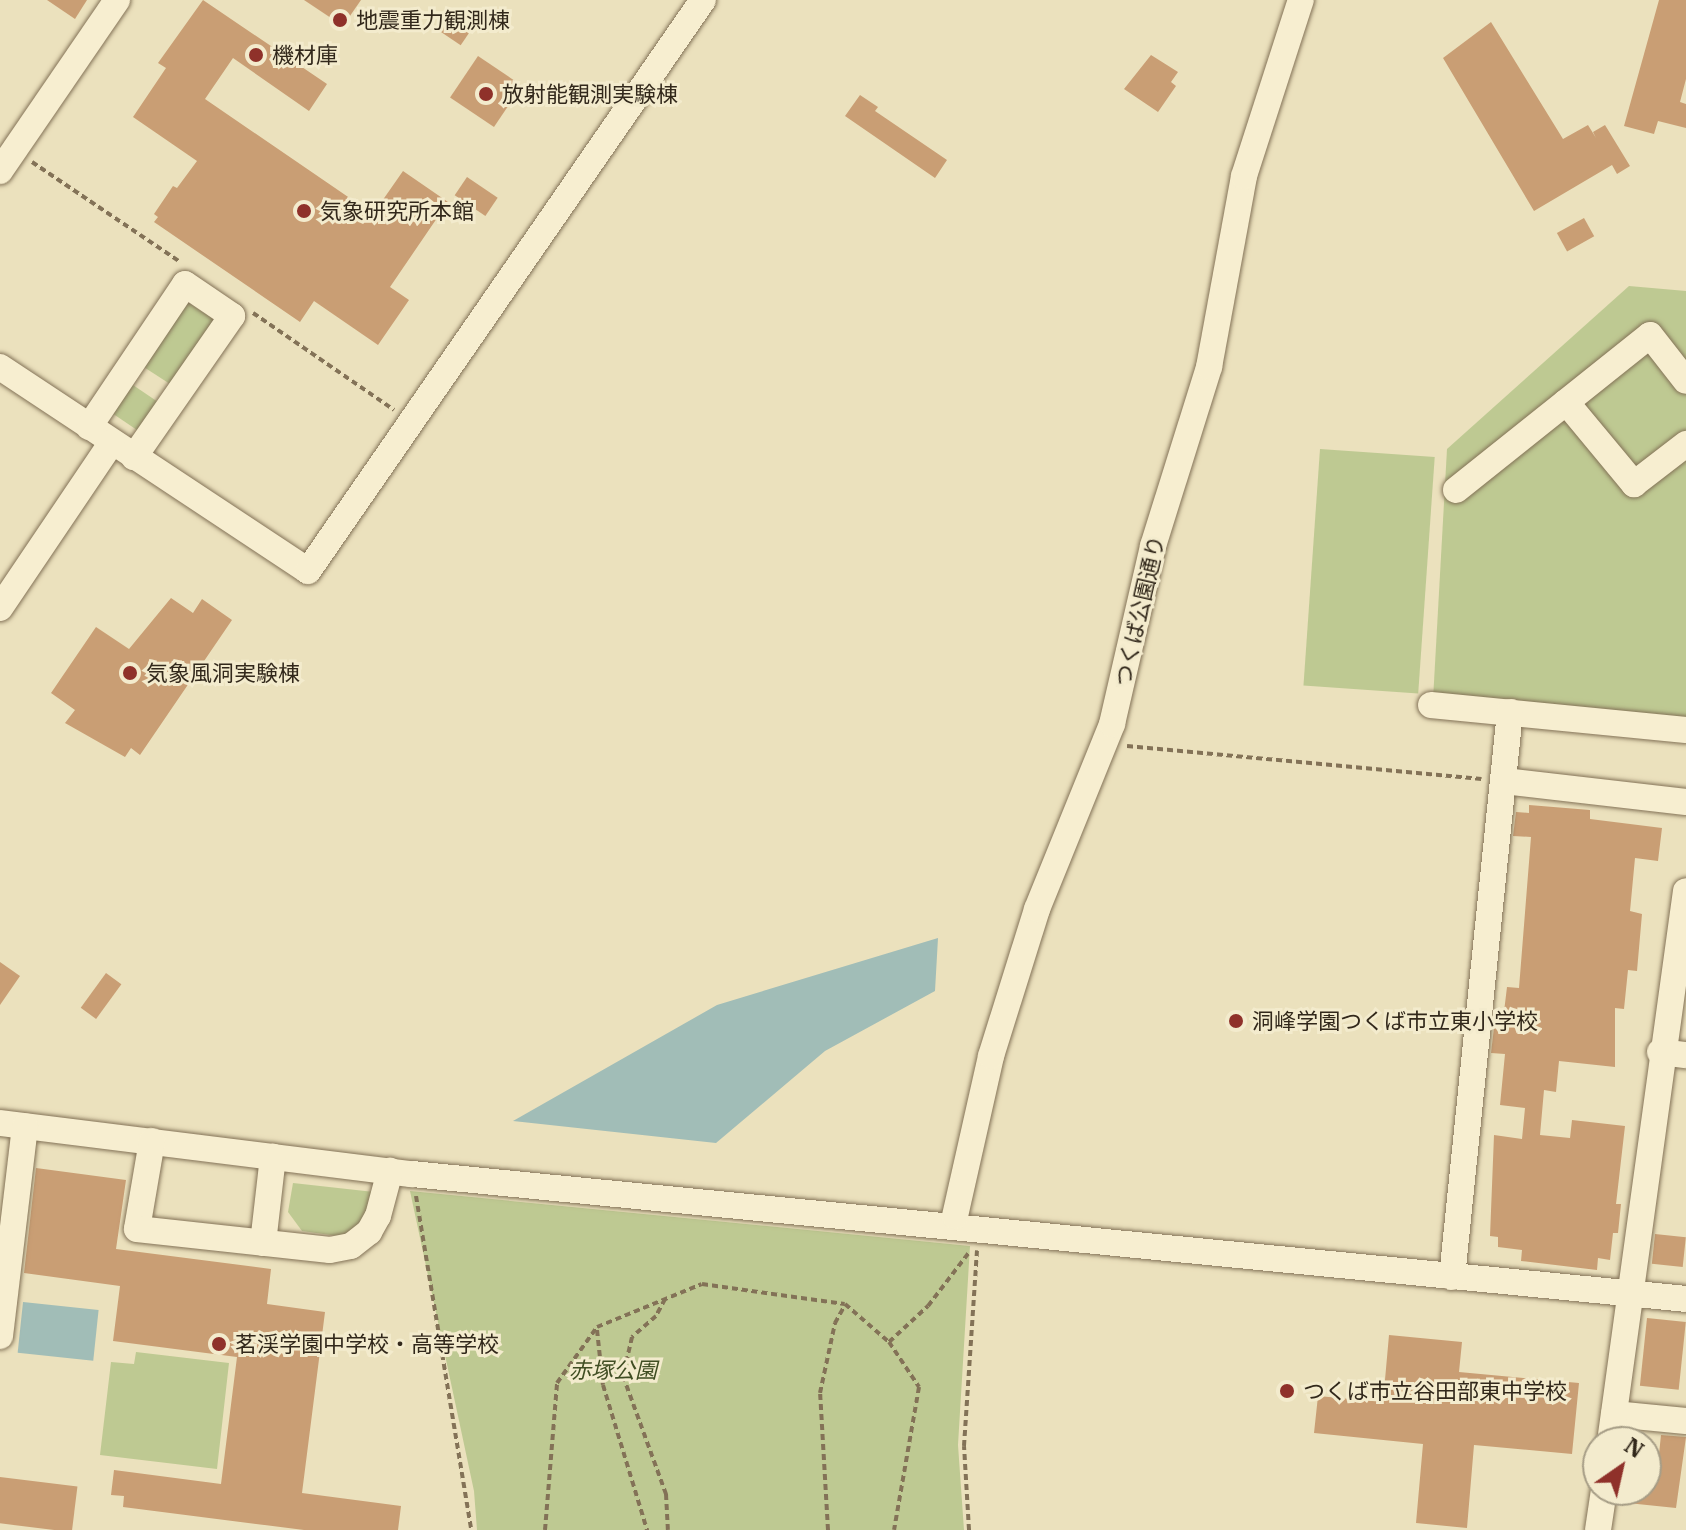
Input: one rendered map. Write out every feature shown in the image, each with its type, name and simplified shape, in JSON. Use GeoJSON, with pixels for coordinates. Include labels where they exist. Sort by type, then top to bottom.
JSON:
{"type":"FeatureCollection","features":[{"type":"Feature","properties":{"kind":"street"},"geometry":{"type":"LineString","coordinates":[[7,160],[117,0]]}},
{"type":"Feature","properties":{"kind":"street"},"geometry":{"type":"LineString","coordinates":[[0,367],[308,571],[703,0]]}},
{"type":"Feature","properties":{"kind":"street","name":"つくば公園通り"},"geometry":{"type":"LineString","coordinates":[[955,1216],[991,1056],[1037,909],[1112,724],[1153,546],[1209,367],[1244,176],[1301,0]]}},
{"type":"Feature","properties":{"kind":"street"},"geometry":{"type":"LineString","coordinates":[[89,427],[185,284],[232,316],[134,457]]}},
{"type":"Feature","properties":{"kind":"street"},"geometry":{"type":"LineString","coordinates":[[1456,490],[1650,335],[1686,381]]}},
{"type":"Feature","properties":{"kind":"street"},"geometry":{"type":"LineString","coordinates":[[1566,402],[1634,484],[1686,444]]}},
{"type":"Feature","properties":{"kind":"street"},"geometry":{"type":"LineString","coordinates":[[0,608],[112,442]]}},
{"type":"Feature","properties":{"kind":"street"},"geometry":{"type":"LineString","coordinates":[[1431,705],[1686,730]]}},
{"type":"Feature","properties":{"kind":"street"},"geometry":{"type":"LineString","coordinates":[[1452,1277],[1510,712]]}},
{"type":"Feature","properties":{"kind":"street"},"geometry":{"type":"LineString","coordinates":[[1504,781],[1686,802]]}},
{"type":"Feature","properties":{"kind":"street"},"geometry":{"type":"LineString","coordinates":[[1612,1426],[1631,1294],[1673,1054],[1686,891]]}},
{"type":"Feature","properties":{"kind":"street"},"geometry":{"type":"LineString","coordinates":[[0,1336],[12,1124],[390,1171],[1686,1299]]}},
{"type":"Feature","properties":{"kind":"street"},"geometry":{"type":"LineString","coordinates":[[152,1141],[137,1229],[330,1250],[351,1246],[369,1232],[378,1216],[390,1171]]}},
{"type":"Feature","properties":{"kind":"street"},"geometry":{"type":"LineString","coordinates":[[263,1243],[273,1157]]}},
{"type":"Feature","properties":{"kind":"street"},"geometry":{"type":"LineString","coordinates":[[1614,1414],[1686,1421]]}},
{"type":"Feature","properties":{"kind":"street"},"geometry":{"type":"LineString","coordinates":[[1598,1530],[1602,1506]]}},
{"type":"Feature","properties":{"kind":"path"},"geometry":{"type":"LineString","coordinates":[[7,160],[192,270]]}},
{"type":"Feature","properties":{"kind":"path"},"geometry":{"type":"LineString","coordinates":[[248,310],[412,421]]}},
{"type":"Feature","properties":{"kind":"path"},"geometry":{"type":"LineString","coordinates":[[1112,724],[1119,745],[1504,781]]}},
{"type":"Feature","properties":{"kind":"path"},"geometry":{"type":"LineString","coordinates":[[414,1186],[471,1530]]}},
{"type":"Feature","properties":{"kind":"path"},"geometry":{"type":"LineString","coordinates":[[889,1342],[928,1306],[954,1266],[977,1243],[964,1446],[969,1530]]}},
{"type":"Feature","properties":{"kind":"path"},"geometry":{"type":"LineString","coordinates":[[545,1530],[557,1383],[597,1327],[702,1284],[845,1304],[889,1342],[919,1387],[894,1530]]}},
{"type":"Feature","properties":{"kind":"path"},"geometry":{"type":"LineString","coordinates":[[665,1299],[656,1316],[632,1337],[623,1376],[666,1494],[668,1530]]}},
{"type":"Feature","properties":{"kind":"path"},"geometry":{"type":"LineString","coordinates":[[828,1530],[820,1393],[835,1323],[845,1304]]}},
{"type":"Feature","properties":{"kind":"path"},"geometry":{"type":"LineString","coordinates":[[597,1327],[603,1385],[647,1530]]}},
{"type":"Feature","properties":{"kind":"green space"},"geometry":{"type":"Polygon","coordinates":[[[1629,286],[1686,291],[1686,724],[1433,700],[1447,449],[1629,286]]]}},
{"type":"Feature","properties":{"kind":"green space"},"geometry":{"type":"Polygon","coordinates":[[[187,302],[216,321],[174,386],[145,367],[187,302]]]}},
{"type":"Feature","properties":{"kind":"green space"},"geometry":{"type":"Polygon","coordinates":[[[130,383],[160,403],[140,432],[110,412],[130,383]]]}},
{"type":"Feature","properties":{"kind":"green space"},"geometry":{"type":"Polygon","coordinates":[[[1320,449],[1435,457],[1418,693],[1303,685],[1320,449]]]}},
{"type":"Feature","properties":{"kind":"green space"},"geometry":{"type":"Polygon","coordinates":[[[293,1183],[374,1192],[361,1228],[345,1237],[302,1231],[288,1212],[293,1183]]]}},
{"type":"Feature","properties":{"kind":"green space","name":"赤塚公園"},"geometry":{"type":"Polygon","coordinates":[[[410,1191],[970,1246],[958,1445],[964,1530],[477,1530],[474,1491],[410,1191]]]}},
{"type":"Feature","properties":{"kind":"green space"},"geometry":{"type":"Polygon","coordinates":[[[136,1352],[229,1363],[217,1469],[100,1455],[111,1362],[134,1364],[136,1352]]]}},
{"type":"Feature","properties":{"kind":"water"},"geometry":{"type":"Polygon","coordinates":[[[938,938],[935,991],[825,1051],[716,1143],[513,1121],[717,1005],[938,938]]]}},
{"type":"Feature","properties":{"kind":"water"},"geometry":{"type":"Polygon","coordinates":[[[23,1302],[99,1310],[93,1361],[18,1353],[23,1302]]]}},
{"type":"Feature","properties":{"kind":"building"},"geometry":{"type":"Polygon","coordinates":[[[47,0],[87,0],[75,19],[47,0]]]}},
{"type":"Feature","properties":{"kind":"building","name":"気象研究所本館"},"geometry":{"type":"Polygon","coordinates":[[[203,0],[327,84],[309,111],[233,58],[205,99],[373,214],[403,171],[448,202],[390,287],[409,300],[378,345],[314,301],[300,322],[154,222],[158,217],[154,214],[173,186],[177,188],[197,161],[133,117],[166,68],[158,63],[203,0]]]}},
{"type":"Feature","properties":{"kind":"building","name":"地震重力観測棟"},"geometry":{"type":"Polygon","coordinates":[[[304,0],[361,0],[343,26],[304,0]]]}},
{"type":"Feature","properties":{"kind":"building"},"geometry":{"type":"Polygon","coordinates":[[[1659,0],[1686,0],[1686,79],[1680,102],[1686,104],[1686,128],[1658,121],[1654,134],[1624,126],[1659,0]]]}},
{"type":"Feature","properties":{"kind":"building"},"geometry":{"type":"Polygon","coordinates":[[[447,12],[472,29],[461,45],[436,29],[447,12]]]}},
{"type":"Feature","properties":{"kind":"building"},"geometry":{"type":"Polygon","coordinates":[[[1491,22],[1563,139],[1588,125],[1596,138],[1593,132],[1605,125],[1630,166],[1617,174],[1612,165],[1534,211],[1443,58],[1491,22]]]}},
{"type":"Feature","properties":{"kind":"building"},"geometry":{"type":"Polygon","coordinates":[[[1151,55],[1178,72],[1171,82],[1176,86],[1158,112],[1124,89],[1151,55]]]}},
{"type":"Feature","properties":{"kind":"building","name":"放射能観測実験棟"},"geometry":{"type":"Polygon","coordinates":[[[478,56],[522,86],[494,127],[450,97],[478,56]]]}},
{"type":"Feature","properties":{"kind":"building"},"geometry":{"type":"Polygon","coordinates":[[[860,95],[878,107],[875,111],[947,160],[935,178],[845,116],[860,95]]]}},
{"type":"Feature","properties":{"kind":"building"},"geometry":{"type":"Polygon","coordinates":[[[467,177],[498,198],[485,216],[455,195],[467,177]]]}},
{"type":"Feature","properties":{"kind":"building"},"geometry":{"type":"Polygon","coordinates":[[[1584,218],[1594,236],[1567,251],[1557,233],[1584,218]]]}},
{"type":"Feature","properties":{"kind":"building","name":"気象風洞実験棟"},"geometry":{"type":"Polygon","coordinates":[[[171,598],[193,613],[202,599],[232,620],[140,755],[131,748],[125,757],[65,723],[75,710],[51,693],[96,627],[129,649],[171,598]]]}},
{"type":"Feature","properties":{"kind":"building"},"geometry":{"type":"Polygon","coordinates":[[[1529,805],[1590,810],[1590,819],[1662,828],[1658,861],[1635,858],[1630,911],[1642,914],[1637,971],[1628,970],[1624,1009],[1615,1008],[1615,1067],[1559,1061],[1556,1092],[1544,1090],[1540,1135],[1570,1138],[1572,1120],[1625,1126],[1616,1204],[1621,1204],[1618,1233],[1613,1233],[1610,1260],[1598,1258],[1597,1270],[1521,1261],[1522,1250],[1498,1247],[1498,1237],[1490,1236],[1494,1135],[1522,1139],[1525,1108],[1500,1105],[1505,1054],[1491,1053],[1495,1019],[1503,1020],[1507,987],[1519,988],[1531,837],[1513,836],[1516,812],[1529,813],[1529,805]]]}},
{"type":"Feature","properties":{"kind":"building"},"geometry":{"type":"Polygon","coordinates":[[[0,962],[20,976],[0,1005],[0,962]]]}},
{"type":"Feature","properties":{"kind":"building"},"geometry":{"type":"Polygon","coordinates":[[[106,973],[121,984],[96,1019],[81,1008],[106,973]]]}},
{"type":"Feature","properties":{"kind":"building"},"geometry":{"type":"Polygon","coordinates":[[[36,1168],[126,1180],[116,1249],[271,1269],[267,1304],[325,1312],[302,1493],[401,1506],[398,1530],[304,1530],[123,1507],[124,1496],[111,1495],[114,1470],[221,1484],[237,1357],[113,1341],[120,1286],[24,1273],[36,1168]]]}},
{"type":"Feature","properties":{"kind":"building"},"geometry":{"type":"Polygon","coordinates":[[[1655,1234],[1686,1237],[1683,1267],[1652,1264],[1655,1234]]]}},
{"type":"Feature","properties":{"kind":"building"},"geometry":{"type":"Polygon","coordinates":[[[1647,1318],[1686,1322],[1679,1390],[1640,1386],[1647,1318]]]}},
{"type":"Feature","properties":{"kind":"building"},"geometry":{"type":"Polygon","coordinates":[[[1389,1335],[1462,1342],[1459,1372],[1579,1383],[1572,1454],[1474,1445],[1467,1528],[1416,1523],[1423,1444],[1314,1433],[1318,1396],[1383,1402],[1389,1335]]]}},
{"type":"Feature","properties":{"kind":"building"},"geometry":{"type":"Polygon","coordinates":[[[1662,1435],[1686,1437],[1676,1508],[1657,1506],[1662,1506],[1662,1435]]]}},
{"type":"Feature","properties":{"kind":"building"},"geometry":{"type":"Polygon","coordinates":[[[0,1477],[77,1487],[72,1530],[0,1523],[0,1477]]]}},
{"type":"Feature","properties":{"kind":"place","name":"地震重力観測棟"},"geometry":{"type":"Point","coordinates":[340,20]}},
{"type":"Feature","properties":{"kind":"place","name":"機材庫"},"geometry":{"type":"Point","coordinates":[256,55]}},
{"type":"Feature","properties":{"kind":"place","name":"放射能観測実験棟"},"geometry":{"type":"Point","coordinates":[486,94]}},
{"type":"Feature","properties":{"kind":"place","name":"気象研究所本館"},"geometry":{"type":"Point","coordinates":[304,211]}},
{"type":"Feature","properties":{"kind":"place","name":"気象風洞実験棟"},"geometry":{"type":"Point","coordinates":[130,673]}},
{"type":"Feature","properties":{"kind":"place","name":"洞峰学園つくば市立東小学校"},"geometry":{"type":"Point","coordinates":[1236,1021]}},
{"type":"Feature","properties":{"kind":"place","name":"茗渓学園中学校・高等学校"},"geometry":{"type":"Point","coordinates":[219,1344]}},
{"type":"Feature","properties":{"kind":"place","name":"つくば市立谷田部東中学校"},"geometry":{"type":"Point","coordinates":[1287,1391]}}]}
